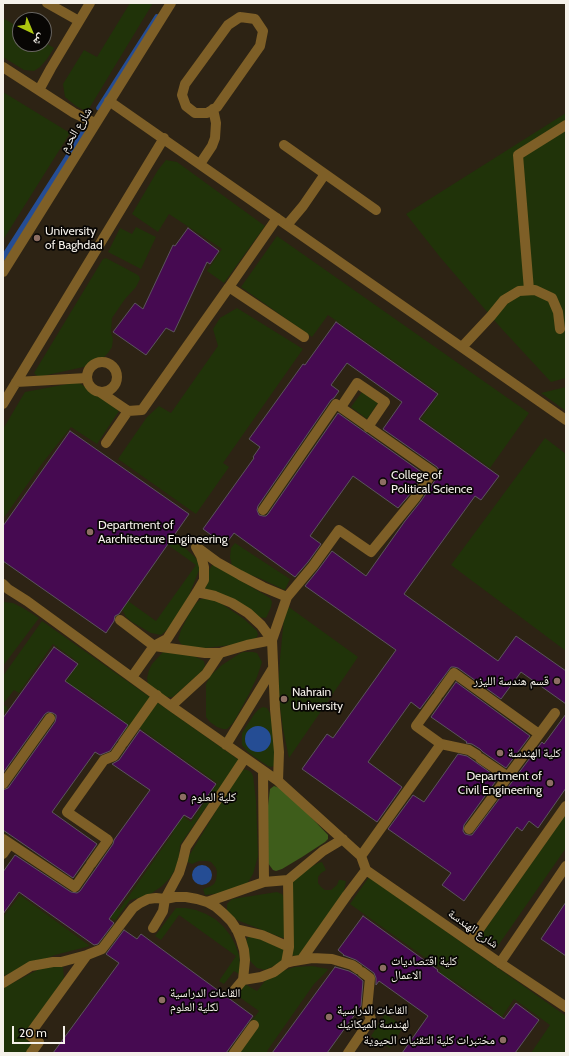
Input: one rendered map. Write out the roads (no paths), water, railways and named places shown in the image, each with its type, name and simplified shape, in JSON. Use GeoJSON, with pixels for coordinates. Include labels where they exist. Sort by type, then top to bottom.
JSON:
{"type":"FeatureCollection","features":[{"type":"Feature","properties":{"kind":"street"},"geometry":{"type":"LineString","coordinates":[[48,3],[79,21]]}},
{"type":"Feature","properties":{"kind":"street"},"geometry":{"type":"LineString","coordinates":[[39,90],[90,3]]}},
{"type":"Feature","properties":{"kind":"street","name":"شارع الحرم"},"geometry":{"type":"LineString","coordinates":[[3,272],[171,3]]}},
{"type":"Feature","properties":{"kind":"street"},"geometry":{"type":"LineString","coordinates":[[240,17],[255,20],[263,31],[260,46],[218,106],[214,109],[207,113],[195,113],[186,106],[182,95],[185,84],[228,25],[240,17]]}},
{"type":"Feature","properties":{"kind":"street"},"geometry":{"type":"LineString","coordinates":[[3,67],[74,113],[95,123]]}},
{"type":"Feature","properties":{"kind":"street"},"geometry":{"type":"LineString","coordinates":[[110,101],[566,420]]}},
{"type":"Feature","properties":{"kind":"street"},"geometry":{"type":"LineString","coordinates":[[200,164],[212,146],[215,138],[216,123],[214,109]]}},
{"type":"Feature","properties":{"kind":"street"},"geometry":{"type":"LineString","coordinates":[[529,290],[518,154],[566,125]]}},
{"type":"Feature","properties":{"kind":"street"},"geometry":{"type":"LineString","coordinates":[[3,404],[164,138]]}},
{"type":"Feature","properties":{"kind":"street"},"geometry":{"type":"LineString","coordinates":[[284,145],[376,210]]}},
{"type":"Feature","properties":{"kind":"street"},"geometry":{"type":"LineString","coordinates":[[287,225],[303,206],[325,174]]}},
{"type":"Feature","properties":{"kind":"street"},"geometry":{"type":"LineString","coordinates":[[100,392],[110,389],[114,386],[116,381],[115,371],[112,366],[103,362],[93,364],[89,368],[86,378],[89,386],[128,411],[142,410],[230,288],[278,218]]}},
{"type":"Feature","properties":{"kind":"street"},"geometry":{"type":"LineString","coordinates":[[230,288],[304,337]]}},
{"type":"Feature","properties":{"kind":"street"},"geometry":{"type":"LineString","coordinates":[[462,347],[504,300],[519,291],[535,290],[552,298],[558,312],[560,329]]}},
{"type":"Feature","properties":{"kind":"street"},"geometry":{"type":"LineString","coordinates":[[16,382],[86,378]]}},
{"type":"Feature","properties":{"kind":"street"},"geometry":{"type":"LineString","coordinates":[[341,407],[358,383],[385,402],[368,427]]}},
{"type":"Feature","properties":{"kind":"street"},"geometry":{"type":"LineString","coordinates":[[263,510],[336,404],[433,472],[416,496],[371,552],[339,530],[287,597],[272,640],[275,709],[279,752],[278,781]]}},
{"type":"Feature","properties":{"kind":"street"},"geometry":{"type":"LineString","coordinates":[[106,443],[128,411]]}},
{"type":"Feature","properties":{"kind":"street"},"geometry":{"type":"LineString","coordinates":[[132,677],[154,646],[167,639],[204,580],[204,567],[201,556],[196,547],[240,576],[287,597]]}},
{"type":"Feature","properties":{"kind":"street"},"geometry":{"type":"LineString","coordinates":[[3,584],[171,706],[278,781],[361,856],[366,870],[302,959]]}},
{"type":"Feature","properties":{"kind":"street"},"geometry":{"type":"LineString","coordinates":[[197,592],[215,596],[232,603],[248,613],[262,625],[272,640]]}},
{"type":"Feature","properties":{"kind":"street"},"geometry":{"type":"LineString","coordinates":[[3,595],[27,601]]}},
{"type":"Feature","properties":{"kind":"street"},"geometry":{"type":"LineString","coordinates":[[120,620],[154,646],[205,653],[220,653],[272,640]]}},
{"type":"Feature","properties":{"kind":"street"},"geometry":{"type":"LineString","coordinates":[[171,706],[206,674],[220,653]]}},
{"type":"Feature","properties":{"kind":"street"},"geometry":{"type":"LineString","coordinates":[[226,744],[273,668]]}},
{"type":"Feature","properties":{"kind":"street"},"geometry":{"type":"LineString","coordinates":[[508,777],[469,750],[441,744],[416,726],[454,673],[539,734]]}},
{"type":"Feature","properties":{"kind":"street"},"geometry":{"type":"LineString","coordinates":[[3,854],[7,841],[75,887],[108,840],[67,812],[104,760],[114,756],[157,695]]}},
{"type":"Feature","properties":{"kind":"street"},"geometry":{"type":"LineString","coordinates":[[469,830],[555,713]]}},
{"type":"Feature","properties":{"kind":"street"},"geometry":{"type":"LineString","coordinates":[[3,784],[50,718]]}},
{"type":"Feature","properties":{"kind":"street"},"geometry":{"type":"LineString","coordinates":[[361,856],[441,744]]}},
{"type":"Feature","properties":{"kind":"street"},"geometry":{"type":"LineString","coordinates":[[153,928],[160,918],[163,911],[164,900],[179,873],[186,847],[245,758]]}},
{"type":"Feature","properties":{"kind":"street"},"geometry":{"type":"LineString","coordinates":[[263,771],[264,882]]}},
{"type":"Feature","properties":{"kind":"street"},"geometry":{"type":"LineString","coordinates":[[470,942],[566,806]]}},
{"type":"Feature","properties":{"kind":"street"},"geometry":{"type":"LineString","coordinates":[[207,902],[264,882],[288,880],[323,851],[343,840]]}},
{"type":"Feature","properties":{"kind":"street"},"geometry":{"type":"LineString","coordinates":[[500,963],[566,866]]}},
{"type":"Feature","properties":{"kind":"street","name":"شارع الهندسة"},"geometry":{"type":"LineString","coordinates":[[366,870],[566,1007]]}},
{"type":"Feature","properties":{"kind":"street"},"geometry":{"type":"LineString","coordinates":[[286,963],[289,947],[288,880]]}},
{"type":"Feature","properties":{"kind":"street"},"geometry":{"type":"LineString","coordinates":[[3,983],[31,966],[61,962],[102,949],[133,908],[148,899],[156,898],[164,900],[175,897],[186,897],[207,902],[216,907],[231,921],[236,929],[244,950],[245,960],[243,980],[233,992]]}},
{"type":"Feature","properties":{"kind":"street"},"geometry":{"type":"LineString","coordinates":[[236,929],[262,936],[289,947]]}},
{"type":"Feature","properties":{"kind":"street"},"geometry":{"type":"LineString","coordinates":[[31,1053],[39,1042],[29,1035],[86,955]]}},
{"type":"Feature","properties":{"kind":"street"},"geometry":{"type":"LineString","coordinates":[[243,980],[261,978],[274,972],[286,963],[312,958],[332,958],[352,965],[360,970],[370,978],[367,1010],[371,1019],[351,1052]]}},
{"type":"Feature","properties":{"kind":"street"},"geometry":{"type":"LineString","coordinates":[[234,1053],[254,1025]]}},
{"type":"Feature","properties":{"kind":"water"},"geometry":{"type":"Polygon","coordinates":[[[258,726],[267,730],[271,739],[267,748],[258,752],[249,748],[245,739],[249,730],[258,726]]]}},
{"type":"Feature","properties":{"kind":"water"},"geometry":{"type":"Polygon","coordinates":[[[202,865],[209,868],[212,875],[209,882],[202,885],[195,882],[192,875],[195,868],[202,865]]]}},
{"type":"Feature","properties":{"kind":"waterway"},"geometry":{"type":"LineString","coordinates":[[99,108],[157,17]]}},
{"type":"Feature","properties":{"kind":"waterway"},"geometry":{"type":"LineString","coordinates":[[3,258],[83,133]]}},
{"type":"Feature","properties":{"kind":"place","name":"University of Baghdad"},"geometry":{"type":"Point","coordinates":[37,238]}},
{"type":"Feature","properties":{"kind":"place","name":"College of Political Science"},"geometry":{"type":"Point","coordinates":[383,482]}},
{"type":"Feature","properties":{"kind":"place","name":"Department of Aarchitecture Engineering"},"geometry":{"type":"Point","coordinates":[90,532]}},
{"type":"Feature","properties":{"kind":"place","name":"قسم هندسة الليزر"},"geometry":{"type":"Point","coordinates":[557,681]}},
{"type":"Feature","properties":{"kind":"place","name":"Nahrain University"},"geometry":{"type":"Point","coordinates":[284,699]}},
{"type":"Feature","properties":{"kind":"place","name":"كلية الهندسة"},"geometry":{"type":"Point","coordinates":[500,753]}},
{"type":"Feature","properties":{"kind":"place","name":"Department of Civil Engineering"},"geometry":{"type":"Point","coordinates":[550,783]}},
{"type":"Feature","properties":{"kind":"place","name":"كلية العلوم"},"geometry":{"type":"Point","coordinates":[183,797]}},
{"type":"Feature","properties":{"kind":"place","name":"كلية اقتصاديات الاعمال"},"geometry":{"type":"Point","coordinates":[383,968]}},
{"type":"Feature","properties":{"kind":"place","name":"القاعات الدراسية لكلية العلوم"},"geometry":{"type":"Point","coordinates":[162,1000]}},
{"type":"Feature","properties":{"kind":"place","name":"القاعات الدراسية لهندسة الميكانيك"},"geometry":{"type":"Point","coordinates":[329,1017]}},
{"type":"Feature","properties":{"kind":"place","name":"مختبرات كلية التقنيات الحيوية"},"geometry":{"type":"Point","coordinates":[503,1040]}}]}
